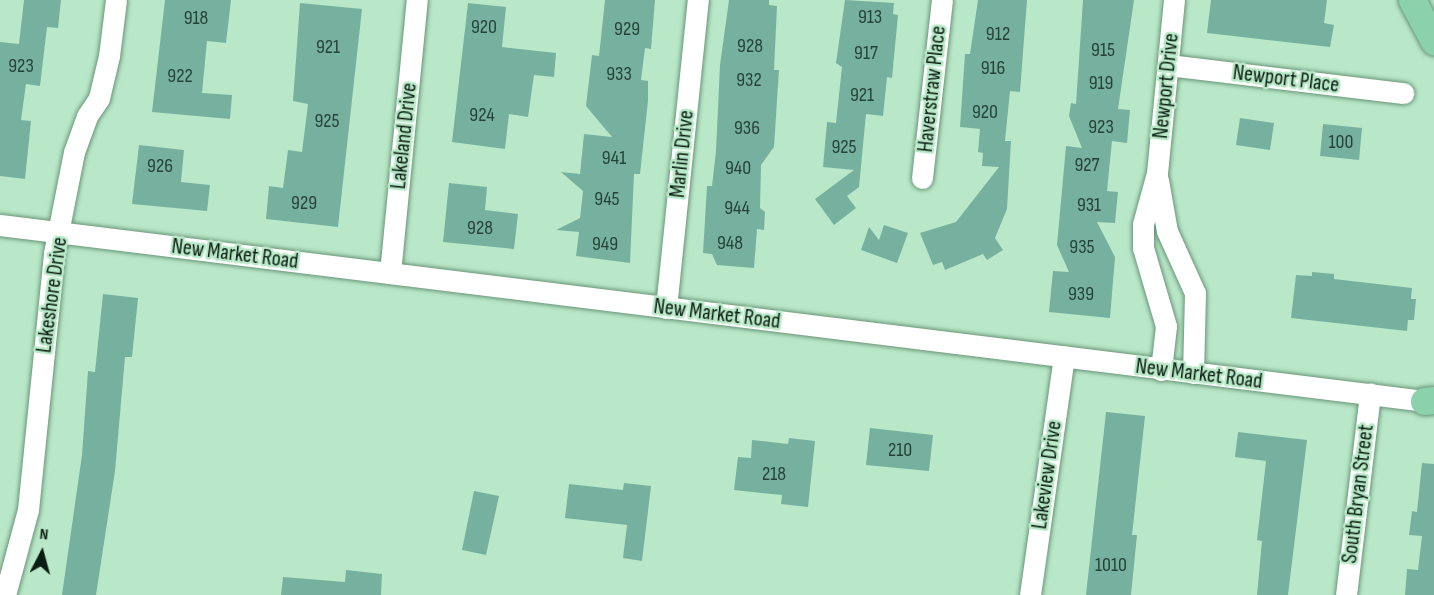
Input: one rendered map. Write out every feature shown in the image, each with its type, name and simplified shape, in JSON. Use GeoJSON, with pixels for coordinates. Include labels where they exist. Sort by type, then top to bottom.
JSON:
{"type":"FeatureCollection","features":[{"type":"Feature","properties":{"kind":"main road"},"geometry":{"type":"LineString","coordinates":[[1412,0],[1434,41]]}},
{"type":"Feature","properties":{"kind":"street","name":"Lakeshore Drive"},"geometry":{"type":"LineString","coordinates":[[5,595],[28,510],[54,253],[60,232],[74,152],[87,116],[99,98],[117,0]]}},
{"type":"Feature","properties":{"kind":"street","name":"Lakeland Drive"},"geometry":{"type":"LineString","coordinates":[[390,273],[417,0]]}},
{"type":"Feature","properties":{"kind":"street","name":"Marlin Drive"},"geometry":{"type":"LineString","coordinates":[[666,308],[698,0]]}},
{"type":"Feature","properties":{"kind":"street","name":"Haverstraw Place"},"geometry":{"type":"LineString","coordinates":[[922,178],[942,0]]}},
{"type":"Feature","properties":{"kind":"street","name":"Newport Drive"},"geometry":{"type":"LineString","coordinates":[[1161,370],[1164,309],[1143,248],[1143,224],[1157,173],[1174,0]]}},
{"type":"Feature","properties":{"kind":"street","name":"Newport Place"},"geometry":{"type":"LineString","coordinates":[[1168,65],[1403,93]]}},
{"type":"Feature","properties":{"kind":"street","name":"Newport Drive"},"geometry":{"type":"LineString","coordinates":[[1157,173],[1167,231],[1195,292],[1193,374]]}},
{"type":"Feature","properties":{"kind":"street","name":"New Market Road"},"geometry":{"type":"LineString","coordinates":[[0,225],[1064,356],[1193,374],[1431,401]]}},
{"type":"Feature","properties":{"kind":"street","name":"Lakeview Drive"},"geometry":{"type":"LineString","coordinates":[[1030,595],[1064,356]]}},
{"type":"Feature","properties":{"kind":"street","name":"South Bryan Street"},"geometry":{"type":"LineString","coordinates":[[1346,595],[1370,393]]}},
{"type":"Feature","properties":{"kind":"building"},"geometry":{"type":"Polygon","coordinates":[[[24,0],[61,0],[58,28],[47,27],[40,86],[26,84],[21,120],[31,121],[25,179],[0,176],[0,42],[19,44],[24,0]]]}},
{"type":"Feature","properties":{"kind":"building"},"geometry":{"type":"Polygon","coordinates":[[[165,0],[231,0],[226,43],[207,41],[202,93],[232,95],[230,119],[152,112],[165,0]]]}},
{"type":"Feature","properties":{"kind":"building"},"geometry":{"type":"Polygon","coordinates":[[[605,0],[655,0],[651,49],[645,48],[641,80],[648,81],[648,101],[640,174],[634,174],[630,263],[576,256],[579,232],[556,230],[580,218],[583,191],[561,172],[580,174],[584,134],[612,137],[586,106],[592,55],[599,56],[605,0]]]}},
{"type":"Feature","properties":{"kind":"building"},"geometry":{"type":"Polygon","coordinates":[[[729,0],[769,0],[769,5],[777,6],[774,70],[779,70],[774,147],[761,165],[760,208],[765,212],[764,230],[757,229],[754,268],[717,265],[712,254],[703,253],[707,186],[712,186],[720,65],[729,0]]]}},
{"type":"Feature","properties":{"kind":"building"},"geometry":{"type":"Polygon","coordinates":[[[845,0],[894,3],[893,14],[898,15],[892,78],[887,77],[883,116],[866,114],[859,187],[847,196],[856,208],[834,225],[815,199],[854,170],[823,167],[827,122],[836,123],[842,67],[836,63],[845,0]]]}},
{"type":"Feature","properties":{"kind":"building"},"geometry":{"type":"Polygon","coordinates":[[[978,0],[1027,0],[1020,92],[1010,91],[1005,141],[1011,141],[1007,209],[995,238],[1003,250],[987,260],[983,254],[945,270],[942,262],[933,265],[920,233],[956,222],[999,167],[982,166],[983,153],[978,152],[980,129],[960,127],[965,54],[970,54],[978,0]]]}},
{"type":"Feature","properties":{"kind":"building"},"geometry":{"type":"Polygon","coordinates":[[[1083,0],[1134,0],[1118,109],[1130,110],[1127,143],[1112,141],[1107,191],[1118,192],[1115,223],[1097,222],[1115,257],[1110,318],[1049,312],[1053,271],[1069,272],[1057,245],[1066,146],[1082,148],[1069,116],[1071,103],[1076,104],[1083,0]]]}},
{"type":"Feature","properties":{"kind":"building"},"geometry":{"type":"Polygon","coordinates":[[[1211,0],[1327,0],[1324,23],[1334,25],[1330,47],[1207,33],[1211,0]]]}},
{"type":"Feature","properties":{"kind":"building"},"geometry":{"type":"Polygon","coordinates":[[[300,3],[362,9],[338,227],[266,219],[269,186],[283,188],[288,150],[302,152],[308,104],[293,101],[300,3]]]}},
{"type":"Feature","properties":{"kind":"building"},"geometry":{"type":"Polygon","coordinates":[[[468,3],[506,7],[502,47],[556,53],[554,77],[534,75],[528,117],[509,114],[505,149],[452,142],[468,3]]]}},
{"type":"Feature","properties":{"kind":"building"},"geometry":{"type":"Polygon","coordinates":[[[1240,118],[1274,123],[1270,150],[1236,145],[1240,118]]]}},
{"type":"Feature","properties":{"kind":"building"},"geometry":{"type":"Polygon","coordinates":[[[1323,124],[1362,128],[1359,160],[1320,156],[1323,124]]]}},
{"type":"Feature","properties":{"kind":"building"},"geometry":{"type":"Polygon","coordinates":[[[139,145],[184,150],[181,182],[210,185],[207,211],[132,204],[139,145]]]}},
{"type":"Feature","properties":{"kind":"building"},"geometry":{"type":"Polygon","coordinates":[[[449,183],[487,187],[485,210],[518,214],[514,249],[443,242],[449,183]]]}},
{"type":"Feature","properties":{"kind":"building"},"geometry":{"type":"Polygon","coordinates":[[[884,225],[908,233],[897,263],[861,250],[869,227],[879,240],[884,225]]]}},
{"type":"Feature","properties":{"kind":"building"},"geometry":{"type":"Polygon","coordinates":[[[1312,272],[1334,274],[1334,279],[1412,288],[1411,299],[1416,299],[1414,320],[1408,320],[1407,331],[1291,318],[1296,275],[1312,276],[1312,272]]]}},
{"type":"Feature","properties":{"kind":"building"},"geometry":{"type":"Polygon","coordinates":[[[103,294],[138,298],[132,357],[125,357],[115,471],[96,595],[62,595],[82,455],[88,371],[95,372],[103,294]]]}},
{"type":"Feature","properties":{"kind":"building"},"geometry":{"type":"Polygon","coordinates":[[[1106,412],[1145,416],[1132,535],[1137,535],[1131,595],[1086,595],[1106,412]]]}},
{"type":"Feature","properties":{"kind":"building"},"geometry":{"type":"Polygon","coordinates":[[[870,428],[933,435],[929,471],[866,465],[870,428]]]}},
{"type":"Feature","properties":{"kind":"building"},"geometry":{"type":"Polygon","coordinates":[[[1238,432],[1307,440],[1288,595],[1257,595],[1262,541],[1257,540],[1266,461],[1235,457],[1238,432]]]}},
{"type":"Feature","properties":{"kind":"building"},"geometry":{"type":"Polygon","coordinates":[[[789,438],[815,441],[808,507],[781,504],[782,495],[734,490],[738,457],[751,458],[752,440],[788,444],[789,438]]]}},
{"type":"Feature","properties":{"kind":"building"},"geometry":{"type":"Polygon","coordinates":[[[1422,463],[1434,464],[1434,595],[1405,595],[1407,569],[1418,570],[1422,536],[1409,535],[1412,511],[1417,512],[1422,463]]]}},
{"type":"Feature","properties":{"kind":"building"},"geometry":{"type":"Polygon","coordinates":[[[624,483],[651,486],[642,561],[623,558],[627,525],[565,518],[569,484],[623,490],[624,483]]]}},
{"type":"Feature","properties":{"kind":"building"},"geometry":{"type":"Polygon","coordinates":[[[474,491],[499,496],[486,555],[462,550],[474,491]]]}},
{"type":"Feature","properties":{"kind":"building"},"geometry":{"type":"Polygon","coordinates":[[[346,570],[382,574],[381,595],[281,595],[283,577],[345,582],[346,570]]]}}]}
